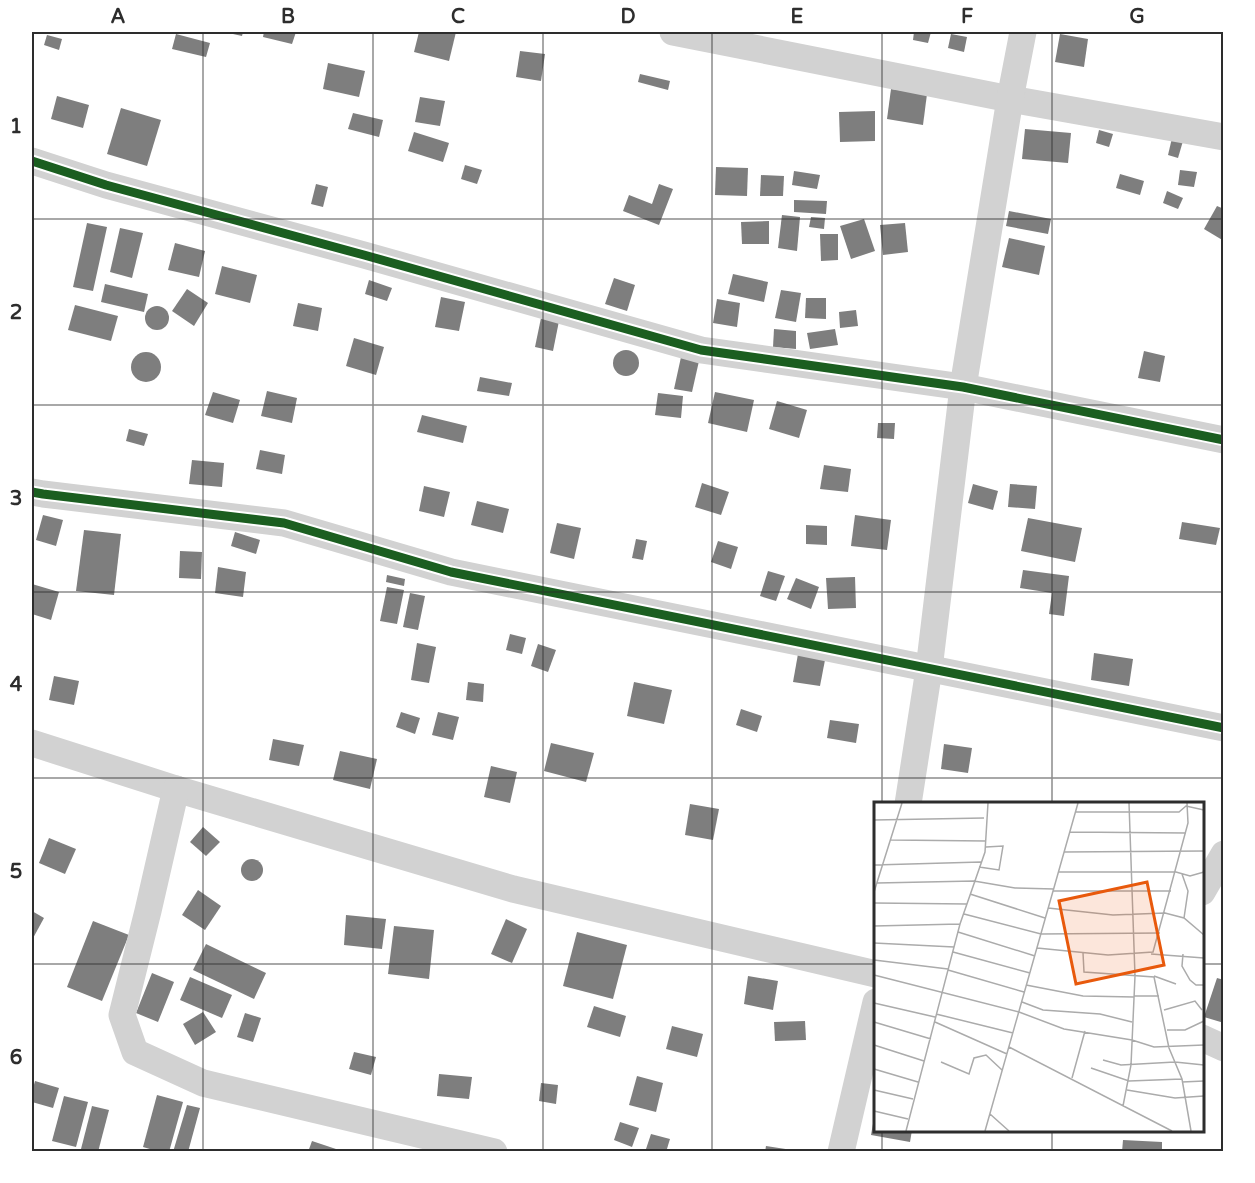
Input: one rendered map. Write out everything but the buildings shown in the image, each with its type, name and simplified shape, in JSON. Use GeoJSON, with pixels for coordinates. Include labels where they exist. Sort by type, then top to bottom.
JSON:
{"type":"FeatureCollection","features":[{"type":"Feature","properties":{"kind":"street"},"geometry":{"type":"LineString","coordinates":[[673,32],[1010,99],[1224,137]]}},
{"type":"Feature","properties":{"kind":"street"},"geometry":{"type":"LineString","coordinates":[[908,802],[929,669],[963,387],[1023,32]]}},
{"type":"Feature","properties":{"kind":"street"},"geometry":{"type":"LineString","coordinates":[[32,161],[106,186],[364,255],[701,350],[963,387],[1224,440]]}},
{"type":"Feature","properties":{"kind":"street"},"geometry":{"type":"LineString","coordinates":[[32,492],[284,523],[451,572],[1224,728]]}},
{"type":"Feature","properties":{"kind":"street"},"geometry":{"type":"LineString","coordinates":[[32,743],[176,789],[513,889],[874,974]]}},
{"type":"Feature","properties":{"kind":"street"},"geometry":{"type":"LineString","coordinates":[[176,789],[122,1015],[135,1052],[203,1083],[494,1152]]}},
{"type":"Feature","properties":{"kind":"street"},"geometry":{"type":"LineString","coordinates":[[1204,890],[1224,854]]}},
{"type":"Feature","properties":{"kind":"street"},"geometry":{"type":"LineString","coordinates":[[842,1152],[874,1011]]}},
{"type":"Feature","properties":{"kind":"street"},"geometry":{"type":"LineString","coordinates":[[1204,1038],[1224,1048]]}},
{"type":"Feature","properties":{"kind":"cycle path"},"geometry":{"type":"LineString","coordinates":[[32,161],[106,185],[701,350],[963,387],[1224,440]]}},
{"type":"Feature","properties":{"kind":"cycle path"},"geometry":{"type":"LineString","coordinates":[[32,492],[284,523],[451,572],[1224,728]]}}]}
